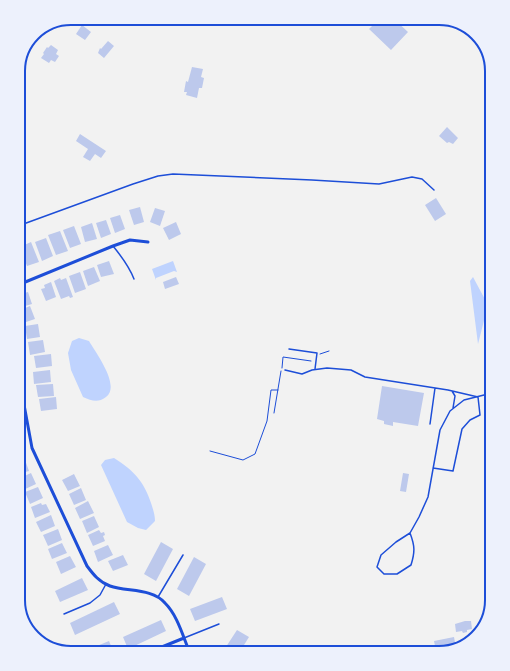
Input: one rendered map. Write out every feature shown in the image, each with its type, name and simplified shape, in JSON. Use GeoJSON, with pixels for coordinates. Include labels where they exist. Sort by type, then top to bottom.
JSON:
{"type":"FeatureCollection","features":[{"type":"Feature","properties":{"kind":"street"},"geometry":{"type":"LineString","coordinates":[[25,282],[130,240],[148,242]]}},
{"type":"Feature","properties":{"kind":"street"},"geometry":{"type":"LineString","coordinates":[[25,410],[32,448],[87,566],[98,579],[109,586],[155,595],[165,602],[173,612],[187,646]]}},
{"type":"Feature","properties":{"kind":"street"},"geometry":{"type":"LineString","coordinates":[[164,646],[184,638]]}},
{"type":"Feature","properties":{"kind":"lane"},"geometry":{"type":"LineString","coordinates":[[25,223],[133,184],[158,176],[173,174],[379,184],[412,177],[422,179],[434,190]]}},
{"type":"Feature","properties":{"kind":"lane"},"geometry":{"type":"LineString","coordinates":[[113,246],[125,261],[134,279]]}},
{"type":"Feature","properties":{"kind":"lane"},"geometry":{"type":"LineString","coordinates":[[289,349],[317,353],[315,369]]}},
{"type":"Feature","properties":{"kind":"lane"},"geometry":{"type":"LineString","coordinates":[[285,370],[302,374],[315,369],[328,368],[351,370],[365,377],[478,396]]}},
{"type":"Feature","properties":{"kind":"lane"},"geometry":{"type":"LineString","coordinates":[[430,424],[435,388]]}},
{"type":"Feature","properties":{"kind":"lane"},"geometry":{"type":"LineString","coordinates":[[452,391],[455,396],[453,409]]}},
{"type":"Feature","properties":{"kind":"lane"},"geometry":{"type":"LineString","coordinates":[[410,533],[415,554],[411,565],[397,574],[384,574],[377,567],[381,555],[396,542],[410,533],[428,497],[440,430],[450,411],[464,400],[485,395]]}},
{"type":"Feature","properties":{"kind":"lane"},"geometry":{"type":"LineString","coordinates":[[433,468],[453,471],[462,429],[470,420],[480,415],[478,396]]}},
{"type":"Feature","properties":{"kind":"lane"},"geometry":{"type":"LineString","coordinates":[[158,597],[183,555]]}},
{"type":"Feature","properties":{"kind":"lane"},"geometry":{"type":"LineString","coordinates":[[64,614],[90,604],[100,595],[106,584]]}},
{"type":"Feature","properties":{"kind":"lane"},"geometry":{"type":"LineString","coordinates":[[184,638],[219,624]]}},
{"type":"Feature","properties":{"kind":"path"},"geometry":{"type":"LineString","coordinates":[[210,451],[243,460],[255,454],[267,421],[271,390],[278,390]]}},
{"type":"Feature","properties":{"kind":"water"},"geometry":{"type":"Polygon","coordinates":[[[173,261],[177,272],[174,271],[156,278],[156,280],[152,269],[173,261]]]}},
{"type":"Feature","properties":{"kind":"water"},"geometry":{"type":"Polygon","coordinates":[[[473,277],[485,299],[485,317],[478,344],[470,281],[473,277]]]}},
{"type":"Feature","properties":{"kind":"water"},"geometry":{"type":"Polygon","coordinates":[[[79,338],[89,341],[106,369],[109,378],[111,385],[110,392],[106,397],[98,401],[83,397],[71,370],[68,353],[72,341],[79,338]]]}},
{"type":"Feature","properties":{"kind":"water"},"geometry":{"type":"Polygon","coordinates":[[[114,458],[127,467],[145,488],[154,512],[155,521],[146,530],[138,528],[127,522],[101,465],[105,460],[114,458]]]}},
{"type":"Feature","properties":{"kind":"building"},"geometry":{"type":"Polygon","coordinates":[[[82,25],[91,32],[85,40],[76,34],[82,25]]]}},
{"type":"Feature","properties":{"kind":"building"},"geometry":{"type":"Polygon","coordinates":[[[373,25],[400,25],[408,32],[391,50],[369,29],[373,25]]]}},
{"type":"Feature","properties":{"kind":"building"},"geometry":{"type":"Polygon","coordinates":[[[108,41],[114,46],[104,58],[98,53],[100,48],[101,49],[108,41]]]}},
{"type":"Feature","properties":{"kind":"building"},"geometry":{"type":"Polygon","coordinates":[[[51,45],[58,50],[56,54],[59,56],[55,62],[51,60],[49,63],[41,58],[47,47],[48,48],[51,45]]]}},
{"type":"Feature","properties":{"kind":"building"},"geometry":{"type":"Polygon","coordinates":[[[192,67],[203,69],[201,77],[204,78],[202,88],[199,88],[197,98],[186,95],[187,92],[184,92],[186,81],[188,82],[192,67]]]}},
{"type":"Feature","properties":{"kind":"building"},"geometry":{"type":"Polygon","coordinates":[[[447,127],[458,138],[453,144],[449,142],[447,143],[439,136],[447,127]]]}},
{"type":"Feature","properties":{"kind":"building"},"geometry":{"type":"Polygon","coordinates":[[[80,134],[106,151],[101,158],[95,154],[90,161],[83,157],[88,149],[76,141],[80,134]]]}},
{"type":"Feature","properties":{"kind":"building"},"geometry":{"type":"Polygon","coordinates":[[[436,198],[446,214],[435,221],[425,205],[436,198]]]}},
{"type":"Feature","properties":{"kind":"building"},"geometry":{"type":"Polygon","coordinates":[[[140,207],[144,222],[134,225],[129,210],[140,207]]]}},
{"type":"Feature","properties":{"kind":"building"},"geometry":{"type":"Polygon","coordinates":[[[155,208],[165,211],[160,226],[150,222],[155,208]]]}},
{"type":"Feature","properties":{"kind":"building"},"geometry":{"type":"Polygon","coordinates":[[[120,215],[125,229],[115,233],[110,218],[120,215]]]}},
{"type":"Feature","properties":{"kind":"building"},"geometry":{"type":"Polygon","coordinates":[[[106,220],[111,234],[101,238],[96,223],[106,220]]]}},
{"type":"Feature","properties":{"kind":"building"},"geometry":{"type":"Polygon","coordinates":[[[176,222],[181,234],[169,240],[163,228],[176,222]]]}},
{"type":"Feature","properties":{"kind":"building"},"geometry":{"type":"Polygon","coordinates":[[[92,223],[97,239],[85,242],[81,227],[92,223]]]}},
{"type":"Feature","properties":{"kind":"building"},"geometry":{"type":"Polygon","coordinates":[[[74,226],[81,244],[70,248],[63,230],[74,226]]]}},
{"type":"Feature","properties":{"kind":"building"},"geometry":{"type":"Polygon","coordinates":[[[60,231],[68,251],[56,255],[48,235],[60,231]]]}},
{"type":"Feature","properties":{"kind":"building"},"geometry":{"type":"Polygon","coordinates":[[[46,238],[53,256],[42,261],[35,242],[46,238]]]}},
{"type":"Feature","properties":{"kind":"building"},"geometry":{"type":"Polygon","coordinates":[[[31,242],[39,262],[27,266],[25,261],[25,245],[31,242]]]}},
{"type":"Feature","properties":{"kind":"building"},"geometry":{"type":"Polygon","coordinates":[[[109,261],[114,274],[101,277],[97,265],[109,261]]]}},
{"type":"Feature","properties":{"kind":"building"},"geometry":{"type":"Polygon","coordinates":[[[94,267],[100,281],[88,286],[83,271],[94,267]]]}},
{"type":"Feature","properties":{"kind":"building"},"geometry":{"type":"Polygon","coordinates":[[[80,272],[86,289],[75,293],[69,276],[80,272]]]}},
{"type":"Feature","properties":{"kind":"building"},"geometry":{"type":"Polygon","coordinates":[[[176,277],[179,284],[165,289],[163,282],[176,277]]]}},
{"type":"Feature","properties":{"kind":"building"},"geometry":{"type":"Polygon","coordinates":[[[60,278],[61,280],[66,278],[73,297],[70,298],[69,296],[61,299],[54,281],[60,278]]]}},
{"type":"Feature","properties":{"kind":"building"},"geometry":{"type":"Polygon","coordinates":[[[51,282],[56,297],[46,301],[41,289],[45,288],[44,285],[51,282]]]}},
{"type":"Feature","properties":{"kind":"building"},"geometry":{"type":"Polygon","coordinates":[[[28,292],[32,304],[25,306],[25,293],[28,292]]]}},
{"type":"Feature","properties":{"kind":"building"},"geometry":{"type":"Polygon","coordinates":[[[30,306],[35,319],[25,322],[25,308],[30,306]]]}},
{"type":"Feature","properties":{"kind":"building"},"geometry":{"type":"Polygon","coordinates":[[[38,324],[40,337],[27,339],[25,326],[38,324]]]}},
{"type":"Feature","properties":{"kind":"building"},"geometry":{"type":"Polygon","coordinates":[[[43,340],[45,352],[30,355],[28,342],[43,340]]]}},
{"type":"Feature","properties":{"kind":"building"},"geometry":{"type":"Polygon","coordinates":[[[51,354],[52,366],[36,368],[34,356],[51,354]]]}},
{"type":"Feature","properties":{"kind":"building"},"geometry":{"type":"Polygon","coordinates":[[[50,370],[51,382],[34,384],[33,372],[50,370]]]}},
{"type":"Feature","properties":{"kind":"building"},"geometry":{"type":"Polygon","coordinates":[[[53,384],[54,396],[38,397],[36,385],[53,384]]]}},
{"type":"Feature","properties":{"kind":"building"},"geometry":{"type":"Polygon","coordinates":[[[382,386],[424,393],[418,426],[393,422],[393,426],[384,424],[384,421],[377,419],[382,386]]]}},
{"type":"Feature","properties":{"kind":"building"},"geometry":{"type":"Polygon","coordinates":[[[56,397],[57,409],[41,411],[39,399],[56,397]]]}},
{"type":"Feature","properties":{"kind":"building"},"geometry":{"type":"Polygon","coordinates":[[[25,460],[29,471],[25,472],[25,460]]]}},
{"type":"Feature","properties":{"kind":"building"},"geometry":{"type":"Polygon","coordinates":[[[31,473],[36,484],[25,489],[25,476],[31,473]]]}},
{"type":"Feature","properties":{"kind":"building"},"geometry":{"type":"Polygon","coordinates":[[[403,473],[409,474],[406,492],[400,491],[403,473]]]}},
{"type":"Feature","properties":{"kind":"building"},"geometry":{"type":"Polygon","coordinates":[[[74,474],[80,486],[68,491],[62,480],[74,474]]]}},
{"type":"Feature","properties":{"kind":"building"},"geometry":{"type":"Polygon","coordinates":[[[38,487],[43,498],[30,504],[25,492],[38,487]]]}},
{"type":"Feature","properties":{"kind":"building"},"geometry":{"type":"Polygon","coordinates":[[[81,488],[86,500],[74,505],[69,494],[81,488]]]}},
{"type":"Feature","properties":{"kind":"building"},"geometry":{"type":"Polygon","coordinates":[[[88,501],[94,513],[80,519],[75,508],[88,501]]]}},
{"type":"Feature","properties":{"kind":"building"},"geometry":{"type":"Polygon","coordinates":[[[41,503],[42,505],[46,504],[50,512],[35,518],[31,507],[41,503]]]}},
{"type":"Feature","properties":{"kind":"building"},"geometry":{"type":"Polygon","coordinates":[[[51,515],[55,526],[41,532],[36,522],[51,515]]]}},
{"type":"Feature","properties":{"kind":"building"},"geometry":{"type":"Polygon","coordinates":[[[94,516],[99,527],[87,533],[82,521],[94,516]]]}},
{"type":"Feature","properties":{"kind":"building"},"geometry":{"type":"Polygon","coordinates":[[[58,529],[62,540],[48,546],[43,535],[58,529]]]}},
{"type":"Feature","properties":{"kind":"building"},"geometry":{"type":"Polygon","coordinates":[[[99,530],[101,533],[104,532],[105,535],[103,536],[105,541],[93,546],[88,535],[99,530]]]}},
{"type":"Feature","properties":{"kind":"building"},"geometry":{"type":"Polygon","coordinates":[[[161,542],[173,549],[156,581],[144,574],[161,542]]]}},
{"type":"Feature","properties":{"kind":"building"},"geometry":{"type":"Polygon","coordinates":[[[62,543],[67,553],[52,559],[48,549],[62,543]]]}},
{"type":"Feature","properties":{"kind":"building"},"geometry":{"type":"Polygon","coordinates":[[[108,545],[113,555],[98,562],[94,551],[108,545]]]}},
{"type":"Feature","properties":{"kind":"building"},"geometry":{"type":"Polygon","coordinates":[[[123,555],[128,565],[113,571],[108,561],[123,555]]]}},
{"type":"Feature","properties":{"kind":"building"},"geometry":{"type":"Polygon","coordinates":[[[70,556],[76,567],[61,574],[56,562],[70,556]]]}},
{"type":"Feature","properties":{"kind":"building"},"geometry":{"type":"Polygon","coordinates":[[[194,557],[206,564],[189,596],[177,589],[194,557]]]}},
{"type":"Feature","properties":{"kind":"building"},"geometry":{"type":"Polygon","coordinates":[[[82,578],[88,590],[60,602],[55,591],[82,578]]]}},
{"type":"Feature","properties":{"kind":"building"},"geometry":{"type":"Polygon","coordinates":[[[222,597],[227,609],[195,621],[190,609],[222,597]]]}},
{"type":"Feature","properties":{"kind":"building"},"geometry":{"type":"Polygon","coordinates":[[[114,602],[120,614],[75,635],[70,623],[114,602]]]}},
{"type":"Feature","properties":{"kind":"building"},"geometry":{"type":"Polygon","coordinates":[[[161,620],[166,631],[134,646],[127,646],[123,637],[161,620]]]}},
{"type":"Feature","properties":{"kind":"building"},"geometry":{"type":"Polygon","coordinates":[[[471,621],[472,629],[463,633],[462,631],[456,632],[455,624],[471,621]]]}},
{"type":"Feature","properties":{"kind":"building"},"geometry":{"type":"Polygon","coordinates":[[[237,630],[249,637],[243,646],[227,646],[237,630]]]}},
{"type":"Feature","properties":{"kind":"building"},"geometry":{"type":"Polygon","coordinates":[[[454,637],[455,643],[435,646],[434,641],[454,637]]]}},
{"type":"Feature","properties":{"kind":"building"},"geometry":{"type":"Polygon","coordinates":[[[109,641],[111,646],[97,646],[109,641]]]}}]}
